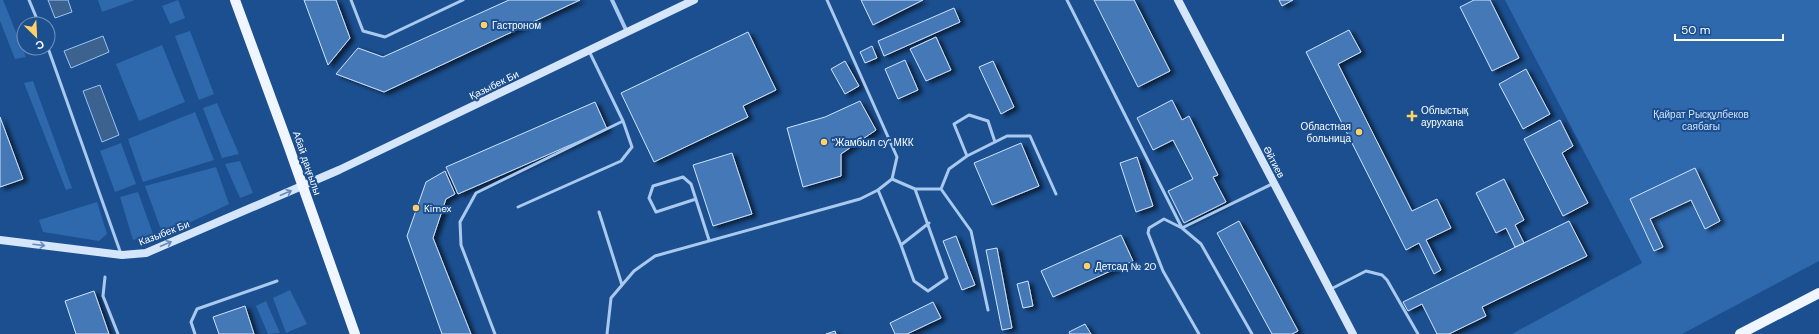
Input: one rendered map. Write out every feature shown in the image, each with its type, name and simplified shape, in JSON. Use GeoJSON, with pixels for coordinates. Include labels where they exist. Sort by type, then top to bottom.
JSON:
{"type":"FeatureCollection","features":[{"type":"Feature","properties":{"kind":"main road","name":"Абай даңғылы"},"geometry":{"type":"LineString","coordinates":[[235,0],[355,334]]}},
{"type":"Feature","properties":{"kind":"main road"},"geometry":{"type":"LineString","coordinates":[[1740,334],[1819,293]]}},
{"type":"Feature","properties":{"kind":"street"},"geometry":{"type":"LineString","coordinates":[[612,0],[627,32]]}},
{"type":"Feature","properties":{"kind":"street","name":"Қазыбек Би"},"geometry":{"type":"LineString","coordinates":[[302,186],[346,167],[694,0]]}},
{"type":"Feature","properties":{"kind":"street","name":"Әйтиев"},"geometry":{"type":"LineString","coordinates":[[1178,0],[1353,334]]}},
{"type":"Feature","properties":{"kind":"street","name":"Казыбек Би"},"geometry":{"type":"LineString","coordinates":[[0,240],[122,256],[146,253],[302,186]]}},
{"type":"Feature","properties":{"kind":"lane"},"geometry":{"type":"LineString","coordinates":[[29,0],[36,16]]}},
{"type":"Feature","properties":{"kind":"lane"},"geometry":{"type":"LineString","coordinates":[[351,0],[363,30],[385,37],[463,0]]}},
{"type":"Feature","properties":{"kind":"lane"},"geometry":{"type":"LineString","coordinates":[[607,334],[611,298],[634,271],[655,256],[860,199],[878,190],[892,179],[897,157],[827,0]]}},
{"type":"Feature","properties":{"kind":"lane"},"geometry":{"type":"LineString","coordinates":[[1067,0],[1182,228]]}},
{"type":"Feature","properties":{"kind":"lane"},"geometry":{"type":"LineString","coordinates":[[518,207],[621,161],[632,147],[623,122],[588,51]]}},
{"type":"Feature","properties":{"kind":"lane"},"geometry":{"type":"LineString","coordinates":[[51,56],[122,256]]}},
{"type":"Feature","properties":{"kind":"lane"},"geometry":{"type":"LineString","coordinates":[[967,156],[954,124],[969,115],[988,121],[994,142]]}},
{"type":"Feature","properties":{"kind":"lane"},"geometry":{"type":"LineString","coordinates":[[495,334],[461,245],[460,222],[476,193],[623,122]]}},
{"type":"Feature","properties":{"kind":"lane"},"geometry":{"type":"LineString","coordinates":[[941,189],[949,169],[967,156],[1007,136],[1030,136],[1056,194]]}},
{"type":"Feature","properties":{"kind":"lane"},"geometry":{"type":"LineString","coordinates":[[696,199],[656,212],[649,198],[653,186],[683,177],[691,184],[696,199],[709,240]]}},
{"type":"Feature","properties":{"kind":"lane"},"geometry":{"type":"LineString","coordinates":[[892,179],[915,189],[941,189]]}},
{"type":"Feature","properties":{"kind":"lane"},"geometry":{"type":"LineString","coordinates":[[1182,228],[1274,182]]}},
{"type":"Feature","properties":{"kind":"lane"},"geometry":{"type":"LineString","coordinates":[[878,190],[914,281],[928,291],[947,278],[929,223],[915,189]]}},
{"type":"Feature","properties":{"kind":"lane"},"geometry":{"type":"LineString","coordinates":[[941,189],[971,231],[988,310]]}},
{"type":"Feature","properties":{"kind":"lane"},"geometry":{"type":"LineString","coordinates":[[599,212],[622,285]]}},
{"type":"Feature","properties":{"kind":"lane"},"geometry":{"type":"LineString","coordinates":[[1199,334],[1163,271],[1148,233],[1149,228],[1164,219],[1182,228],[1201,244],[1252,334]]}},
{"type":"Feature","properties":{"kind":"lane"},"geometry":{"type":"LineString","coordinates":[[901,245],[929,223]]}},
{"type":"Feature","properties":{"kind":"lane"},"geometry":{"type":"LineString","coordinates":[[1329,289],[1366,271],[1382,275],[1387,280],[1418,334]]}},
{"type":"Feature","properties":{"kind":"lane"},"geometry":{"type":"LineString","coordinates":[[105,278],[104,296],[118,334]]}},
{"type":"Feature","properties":{"kind":"lane"},"geometry":{"type":"LineString","coordinates":[[195,334],[191,322],[197,309],[277,281]]}},
{"type":"Feature","properties":{"kind":"green space"},"geometry":{"type":"Polygon","coordinates":[[[0,0],[3,0],[16,32],[16,56],[26,57],[15,59],[0,21],[0,0]]]}},
{"type":"Feature","properties":{"kind":"green space"},"geometry":{"type":"Polygon","coordinates":[[[98,0],[135,0],[102,12],[98,0]]]}},
{"type":"Feature","properties":{"kind":"green space"},"geometry":{"type":"Polygon","coordinates":[[[178,0],[185,18],[170,24],[162,6],[178,0]]]}},
{"type":"Feature","properties":{"kind":"green space","name":"Қайрат Рысқұлбеков саябағы"},"geometry":{"type":"Polygon","coordinates":[[[1505,0],[1819,0],[1819,261],[1682,334],[1512,334],[1642,263],[1505,0]]]}},
{"type":"Feature","properties":{"kind":"green space"},"geometry":{"type":"Polygon","coordinates":[[[190,31],[214,94],[199,100],[175,36],[190,31]]]}},
{"type":"Feature","properties":{"kind":"green space"},"geometry":{"type":"Polygon","coordinates":[[[162,45],[185,102],[139,121],[116,64],[162,45]]]}},
{"type":"Feature","properties":{"kind":"green space"},"geometry":{"type":"Polygon","coordinates":[[[33,81],[72,188],[66,190],[24,83],[33,81]]]}},
{"type":"Feature","properties":{"kind":"green space"},"geometry":{"type":"Polygon","coordinates":[[[217,103],[239,154],[222,158],[203,108],[217,103]]]}},
{"type":"Feature","properties":{"kind":"green space"},"geometry":{"type":"Polygon","coordinates":[[[195,112],[214,160],[143,182],[128,139],[195,112]]]}},
{"type":"Feature","properties":{"kind":"green space"},"geometry":{"type":"Polygon","coordinates":[[[121,143],[136,184],[115,192],[100,151],[121,143]]]}},
{"type":"Feature","properties":{"kind":"green space"},"geometry":{"type":"Polygon","coordinates":[[[240,161],[253,193],[240,198],[225,164],[240,161]]]}},
{"type":"Feature","properties":{"kind":"green space"},"geometry":{"type":"Polygon","coordinates":[[[216,167],[229,204],[163,235],[145,186],[216,167]]]}},
{"type":"Feature","properties":{"kind":"green space"},"geometry":{"type":"Polygon","coordinates":[[[138,192],[153,234],[133,240],[120,197],[138,192]]]}},
{"type":"Feature","properties":{"kind":"green space"},"geometry":{"type":"Polygon","coordinates":[[[97,202],[107,234],[99,241],[43,232],[39,220],[97,202]]]}},
{"type":"Feature","properties":{"kind":"green space"},"geometry":{"type":"Polygon","coordinates":[[[290,290],[307,324],[286,333],[273,298],[290,290]]]}},
{"type":"Feature","properties":{"kind":"green space"},"geometry":{"type":"Polygon","coordinates":[[[266,301],[280,333],[268,334],[256,306],[266,301]]]}},
{"type":"Feature","properties":{"kind":"shaded area"},"geometry":{"type":"Polygon","coordinates":[[[48,0],[68,0],[72,12],[56,18],[56,16],[54,16],[48,0]]]}},
{"type":"Feature","properties":{"kind":"shaded area"},"geometry":{"type":"Polygon","coordinates":[[[103,36],[109,52],[71,68],[64,51],[103,36]]]}},
{"type":"Feature","properties":{"kind":"shaded area"},"geometry":{"type":"Polygon","coordinates":[[[100,85],[119,135],[102,142],[83,91],[100,85]]]}},
{"type":"Feature","properties":{"kind":"building"},"geometry":{"type":"Polygon","coordinates":[[[304,0],[336,0],[350,38],[328,65],[304,0]]]}},
{"type":"Feature","properties":{"kind":"building"},"geometry":{"type":"Polygon","coordinates":[[[509,0],[580,0],[384,92],[336,74],[358,48],[383,57],[509,0]]]}},
{"type":"Feature","properties":{"kind":"building"},"geometry":{"type":"Polygon","coordinates":[[[861,0],[923,0],[873,25],[861,0]]]}},
{"type":"Feature","properties":{"kind":"building"},"geometry":{"type":"Polygon","coordinates":[[[1094,0],[1134,0],[1170,71],[1138,87],[1094,0]]]}},
{"type":"Feature","properties":{"kind":"building"},"geometry":{"type":"Polygon","coordinates":[[[1279,0],[1293,0],[1282,6],[1279,0]]]}},
{"type":"Feature","properties":{"kind":"building"},"geometry":{"type":"Polygon","coordinates":[[[1474,0],[1490,0],[1519,58],[1492,71],[1460,7],[1474,0]]]}},
{"type":"Feature","properties":{"kind":"building"},"geometry":{"type":"Polygon","coordinates":[[[954,8],[960,22],[884,56],[878,41],[954,8]]]}},
{"type":"Feature","properties":{"kind":"building","name":"Областная больница"},"geometry":{"type":"Polygon","coordinates":[[[1349,30],[1361,52],[1338,64],[1412,211],[1437,199],[1451,228],[1426,240],[1441,270],[1434,274],[1419,243],[1406,250],[1306,52],[1349,30]]]}},
{"type":"Feature","properties":{"kind":"building"},"geometry":{"type":"Polygon","coordinates":[[[748,32],[776,90],[743,106],[748,117],[654,162],[621,93],[748,32]]]}},
{"type":"Feature","properties":{"kind":"building"},"geometry":{"type":"Polygon","coordinates":[[[936,37],[951,70],[926,81],[910,49],[936,37]]]}},
{"type":"Feature","properties":{"kind":"building"},"geometry":{"type":"Polygon","coordinates":[[[872,46],[877,58],[865,63],[860,52],[872,46]]]}},
{"type":"Feature","properties":{"kind":"building"},"geometry":{"type":"Polygon","coordinates":[[[905,60],[918,90],[898,99],[885,69],[905,60]]]}},
{"type":"Feature","properties":{"kind":"building"},"geometry":{"type":"Polygon","coordinates":[[[845,61],[859,86],[845,94],[831,69],[845,61]]]}},
{"type":"Feature","properties":{"kind":"building"},"geometry":{"type":"Polygon","coordinates":[[[993,61],[1014,107],[1001,114],[979,67],[993,61]]]}},
{"type":"Feature","properties":{"kind":"building"},"geometry":{"type":"Polygon","coordinates":[[[1526,69],[1550,114],[1523,129],[1499,84],[1526,69]]]}},
{"type":"Feature","properties":{"kind":"building"},"geometry":{"type":"Polygon","coordinates":[[[1172,100],[1182,120],[1189,116],[1218,175],[1213,177],[1226,202],[1184,223],[1168,191],[1193,179],[1173,140],[1153,150],[1137,118],[1172,100]]]}},
{"type":"Feature","properties":{"kind":"building","name":"\"Жамбыл су\" МКК"},"geometry":{"type":"Polygon","coordinates":[[[860,101],[876,130],[841,154],[841,176],[803,187],[787,128],[825,117],[860,101]]]}},
{"type":"Feature","properties":{"kind":"building"},"geometry":{"type":"Polygon","coordinates":[[[595,102],[607,129],[458,194],[446,167],[595,102]]]}},
{"type":"Feature","properties":{"kind":"building"},"geometry":{"type":"Polygon","coordinates":[[[0,117],[23,179],[0,187],[0,117]]]}},
{"type":"Feature","properties":{"kind":"building"},"geometry":{"type":"Polygon","coordinates":[[[1560,120],[1573,146],[1562,153],[1588,203],[1563,216],[1524,139],[1560,120]]]}},
{"type":"Feature","properties":{"kind":"building"},"geometry":{"type":"Polygon","coordinates":[[[1021,143],[1039,186],[992,205],[974,163],[1021,143]]]}},
{"type":"Feature","properties":{"kind":"building"},"geometry":{"type":"Polygon","coordinates":[[[732,153],[752,214],[713,226],[693,165],[732,153]]]}},
{"type":"Feature","properties":{"kind":"building"},"geometry":{"type":"Polygon","coordinates":[[[1137,157],[1153,206],[1136,212],[1120,163],[1137,157]]]}},
{"type":"Feature","properties":{"kind":"building"},"geometry":{"type":"Polygon","coordinates":[[[1695,168],[1720,221],[1705,229],[1691,200],[1650,219],[1663,247],[1654,251],[1630,199],[1695,168]]]}},
{"type":"Feature","properties":{"kind":"building"},"geometry":{"type":"Polygon","coordinates":[[[445,171],[455,194],[446,199],[433,238],[471,334],[442,334],[407,236],[426,182],[445,171]]]}},
{"type":"Feature","properties":{"kind":"building"},"geometry":{"type":"Polygon","coordinates":[[[1504,179],[1524,220],[1515,225],[1524,243],[1515,247],[1506,228],[1496,233],[1476,193],[1504,179]]]}},
{"type":"Feature","properties":{"kind":"building"},"geometry":{"type":"Polygon","coordinates":[[[1239,221],[1298,331],[1292,334],[1272,334],[1217,233],[1239,221]]]}},
{"type":"Feature","properties":{"kind":"building"},"geometry":{"type":"Polygon","coordinates":[[[1569,221],[1587,256],[1482,307],[1486,316],[1449,334],[1437,334],[1422,304],[1408,311],[1403,302],[1569,221]]]}},
{"type":"Feature","properties":{"kind":"building","name":"Детсад № 20"},"geometry":{"type":"Polygon","coordinates":[[[1121,235],[1133,261],[1053,297],[1041,271],[1121,235]]]}},
{"type":"Feature","properties":{"kind":"building"},"geometry":{"type":"Polygon","coordinates":[[[956,236],[975,285],[962,290],[943,241],[956,236]]]}},
{"type":"Feature","properties":{"kind":"building"},"geometry":{"type":"Polygon","coordinates":[[[997,248],[1012,328],[1002,330],[986,250],[997,248]]]}},
{"type":"Feature","properties":{"kind":"building"},"geometry":{"type":"Polygon","coordinates":[[[1028,281],[1033,306],[1023,308],[1017,284],[1028,281]]]}},
{"type":"Feature","properties":{"kind":"building"},"geometry":{"type":"Polygon","coordinates":[[[94,291],[109,334],[76,334],[65,301],[94,291]]]}},
{"type":"Feature","properties":{"kind":"building"},"geometry":{"type":"Polygon","coordinates":[[[933,302],[941,318],[907,334],[895,334],[890,323],[933,302]]]}},
{"type":"Feature","properties":{"kind":"building"},"geometry":{"type":"Polygon","coordinates":[[[245,306],[254,334],[219,334],[213,317],[245,306]]]}},
{"type":"Feature","properties":{"kind":"building"},"geometry":{"type":"Polygon","coordinates":[[[1085,324],[1091,334],[1070,334],[1069,332],[1085,324]]]}},
{"type":"Feature","properties":{"kind":"building"},"geometry":{"type":"Polygon","coordinates":[[[835,331],[836,334],[826,334],[835,331]]]}},
{"type":"Feature","properties":{"kind":"place","name":"Гастроном"},"geometry":{"type":"Point","coordinates":[484,25]}},
{"type":"Feature","properties":{"kind":"place","name":"Облыстық аурухана"},"geometry":{"type":"Point","coordinates":[1412,116]}},
{"type":"Feature","properties":{"kind":"place","name":"Областная больница"},"geometry":{"type":"Point","coordinates":[1359,132]}},
{"type":"Feature","properties":{"kind":"place","name":"\"Жамбыл су\" МКК"},"geometry":{"type":"Point","coordinates":[824,142]}},
{"type":"Feature","properties":{"kind":"place","name":"Kimex"},"geometry":{"type":"Point","coordinates":[416,208]}},
{"type":"Feature","properties":{"kind":"place","name":"Детсад № 20"},"geometry":{"type":"Point","coordinates":[1087,266]}}]}
